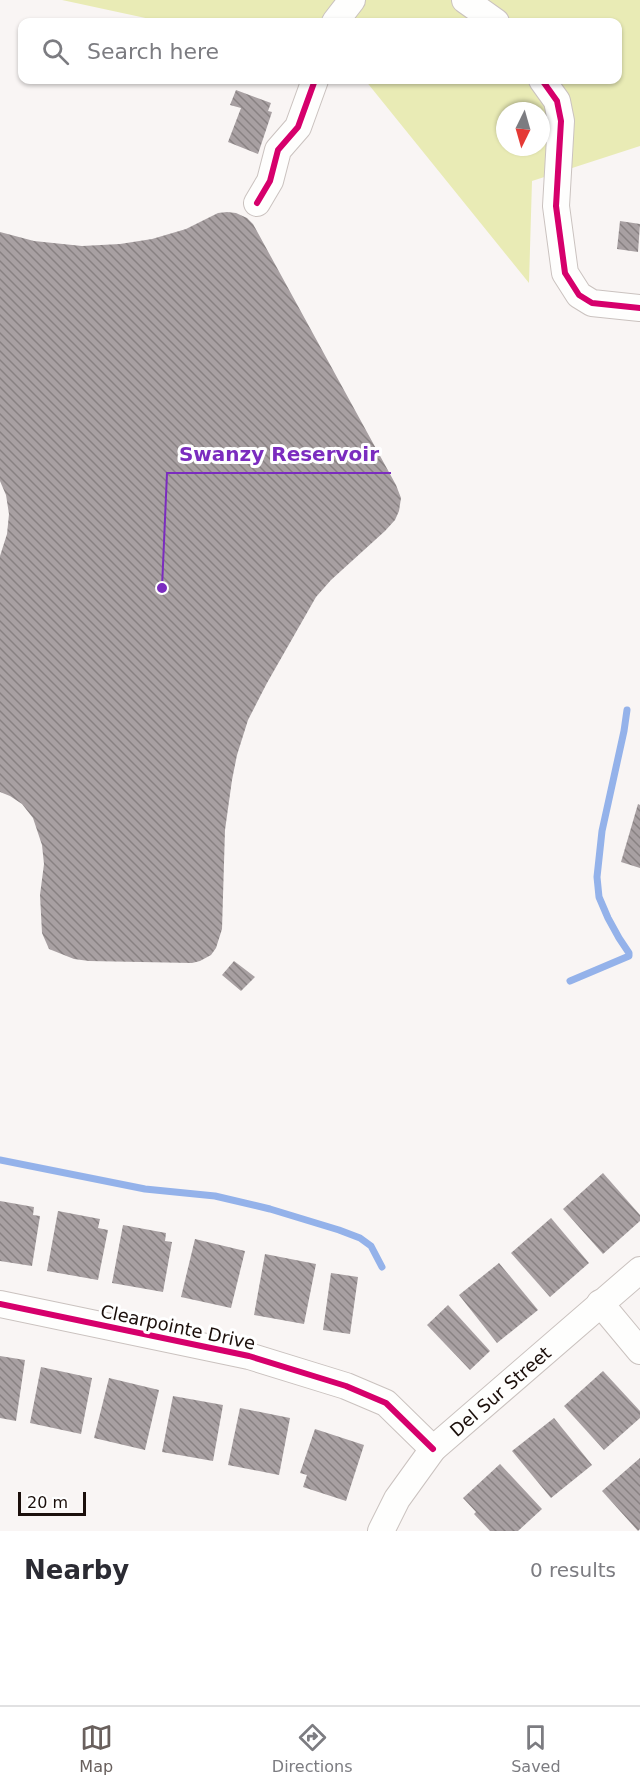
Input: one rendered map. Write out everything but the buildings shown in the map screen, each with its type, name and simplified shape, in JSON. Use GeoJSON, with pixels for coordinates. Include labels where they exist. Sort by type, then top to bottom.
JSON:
{"type":"FeatureCollection","features":[{"type":"Feature","properties":{"kind":"street"},"geometry":{"type":"LineString","coordinates":[[338,18],[352,0]]}},
{"type":"Feature","properties":{"kind":"street"},"geometry":{"type":"LineString","coordinates":[[465,0],[490,18]]}},
{"type":"Feature","properties":{"kind":"street"},"geometry":{"type":"LineString","coordinates":[[257,203],[270,181],[278,150],[298,128],[314,84]]}},
{"type":"Feature","properties":{"kind":"street"},"geometry":{"type":"LineString","coordinates":[[545,84],[557,101],[561,121],[556,206],[565,273],[579,295],[592,303],[640,308]]}},
{"type":"Feature","properties":{"kind":"street","name":"Del Sur Street"},"geometry":{"type":"LineString","coordinates":[[381,1531],[397,1499],[433,1449],[640,1270]]}},
{"type":"Feature","properties":{"kind":"street"},"geometry":{"type":"LineString","coordinates":[[600,1303],[640,1351]]}},
{"type":"Feature","properties":{"kind":"street","name":"Clearpointe Drive"},"geometry":{"type":"LineString","coordinates":[[0,1305],[249,1356],[346,1386],[386,1403],[433,1449]]}},
{"type":"Feature","properties":{"kind":"green space"},"geometry":{"type":"Polygon","coordinates":[[[62,0],[640,0],[640,146],[532,181],[529,283],[368,84],[622,84],[622,18],[145,18],[62,0]]]}},
{"type":"Feature","properties":{"kind":"waterway"},"geometry":{"type":"LineString","coordinates":[[570,981],[629,956],[599,897],[597,877],[602,831],[627,710]]}},
{"type":"Feature","properties":{"kind":"waterway"},"geometry":{"type":"LineString","coordinates":[[0,1160],[145,1189],[215,1196],[270,1209],[360,1238],[371,1246],[382,1267]]}},
{"type":"Feature","properties":{"kind":"cycle path"},"geometry":{"type":"LineString","coordinates":[[257,203],[270,181],[278,150],[298,127],[314,84]]}},
{"type":"Feature","properties":{"kind":"cycle path"},"geometry":{"type":"LineString","coordinates":[[545,84],[557,101],[561,121],[556,206],[565,273],[579,295],[592,303],[640,308]]}},
{"type":"Feature","properties":{"kind":"cycle path"},"geometry":{"type":"LineString","coordinates":[[0,1304],[249,1356],[346,1386],[386,1403],[433,1449]]}},
{"type":"Feature","properties":{"kind":"place","name":"Swanzy Reservoir"},"geometry":{"type":"Point","coordinates":[162,588]}}]}
